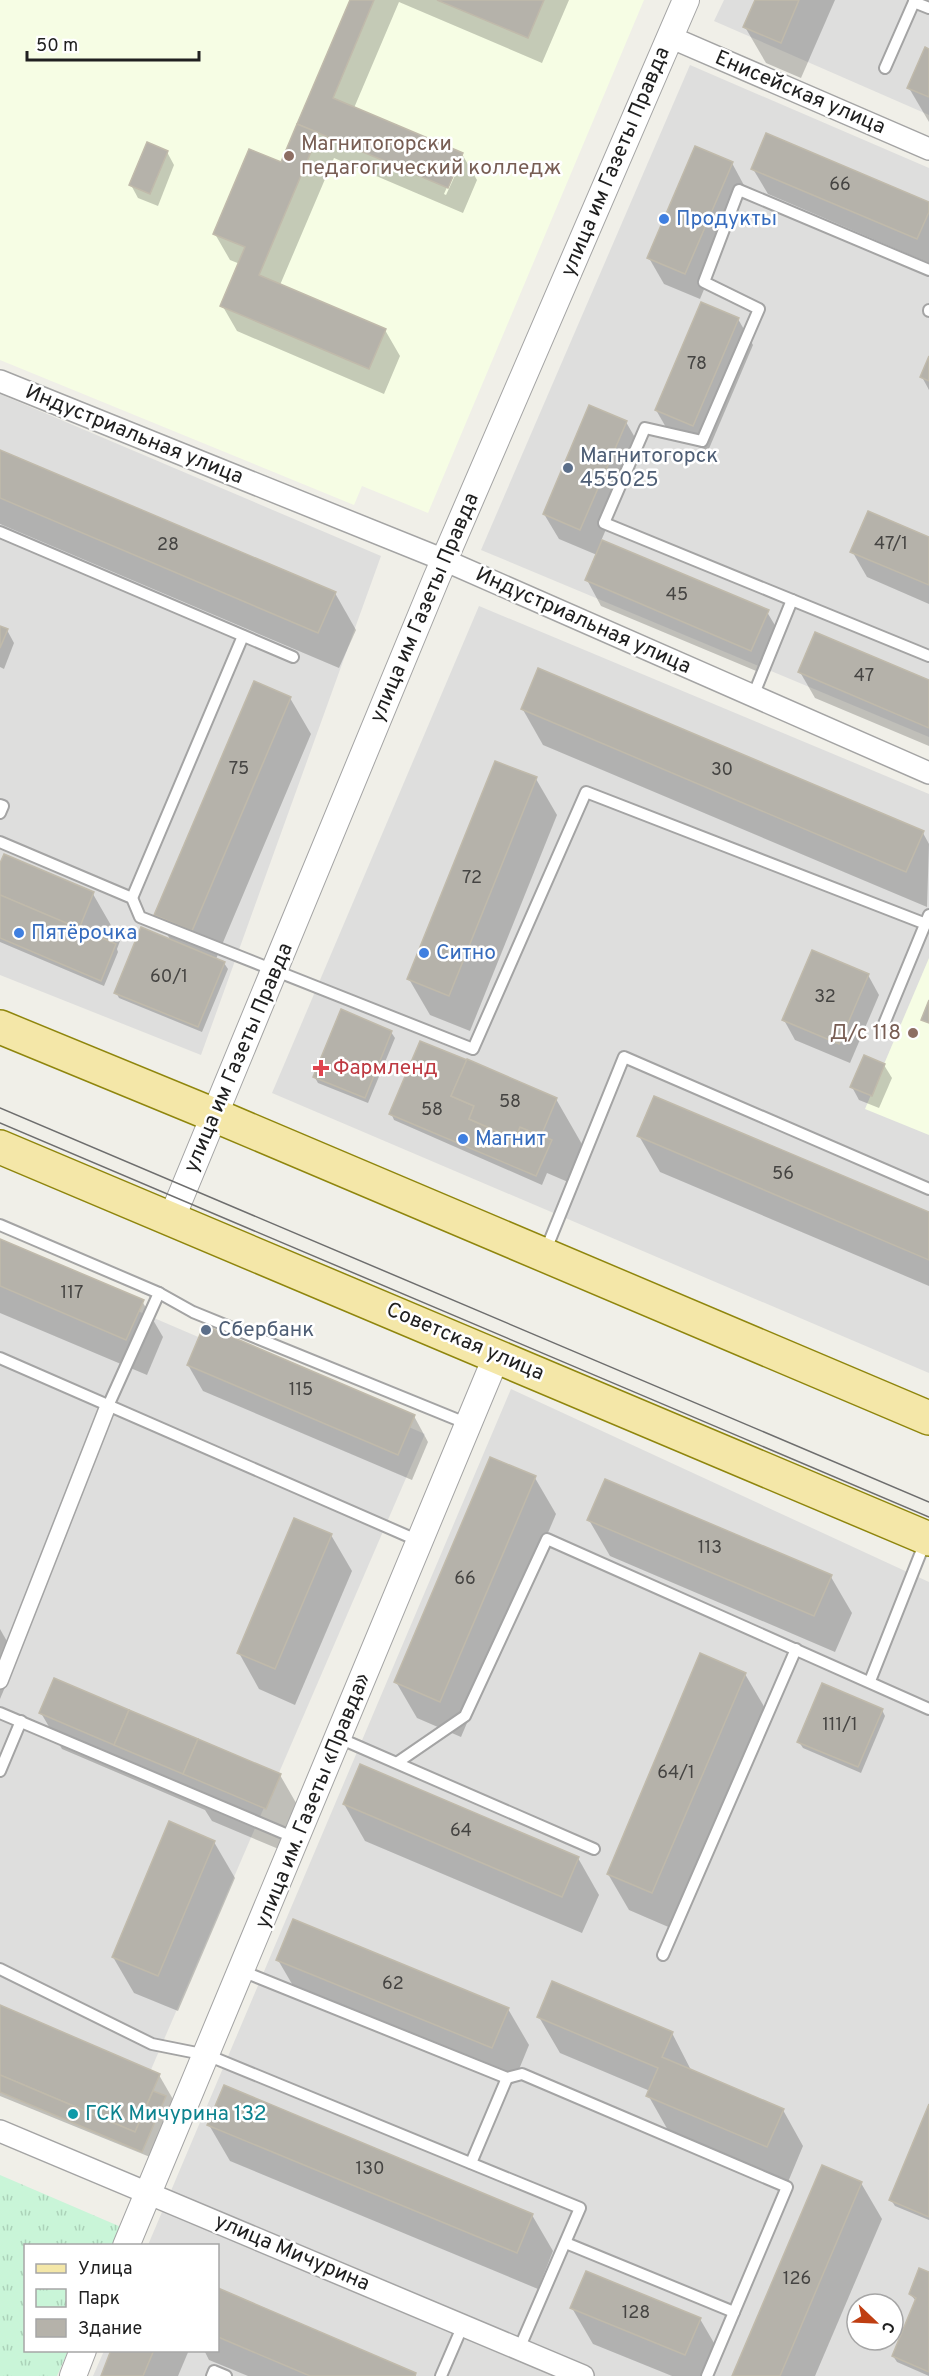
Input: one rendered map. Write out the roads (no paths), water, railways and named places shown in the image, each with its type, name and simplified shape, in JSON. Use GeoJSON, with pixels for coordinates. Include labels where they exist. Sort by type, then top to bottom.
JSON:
{"type":"FeatureCollection","features":[{"type":"Feature","properties":{"kind":"main road"},"geometry":{"type":"LineString","coordinates":[[0,1027],[214,1115],[543,1257],[929,1418]]}},
{"type":"Feature","properties":{"kind":"main road","name":"Советская улица"},"geometry":{"type":"LineString","coordinates":[[0,1147],[928,1539]]}},
{"type":"Feature","properties":{"kind":"street","name":"улица им Газеты Правда"},"geometry":{"type":"LineString","coordinates":[[171,1220],[444,560],[686,0]]}},
{"type":"Feature","properties":{"kind":"street","name":"Енисейская улица"},"geometry":{"type":"LineString","coordinates":[[670,37],[929,149]]}},
{"type":"Feature","properties":{"kind":"street","name":"Индустриальная улица"},"geometry":{"type":"LineString","coordinates":[[0,381],[444,560],[929,773]]}},
{"type":"Feature","properties":{"kind":"street","name":"улица им. Газеты «Правда»"},"geometry":{"type":"LineString","coordinates":[[127,2244],[243,1971],[497,1355]]}},
{"type":"Feature","properties":{"kind":"street"},"geometry":{"type":"LineString","coordinates":[[0,1681],[108,1406]]}},
{"type":"Feature","properties":{"kind":"street","name":"улица Мичурина"},"geometry":{"type":"LineString","coordinates":[[0,2131],[583,2376]]}},
{"type":"Feature","properties":{"kind":"street"},"geometry":{"type":"LineString","coordinates":[[73,2376],[82,2352]]}},
{"type":"Feature","properties":{"kind":"lane"},"geometry":{"type":"LineString","coordinates":[[885,68],[915,1],[929,8]]}},
{"type":"Feature","properties":{"kind":"lane"},"geometry":{"type":"LineString","coordinates":[[929,270],[739,190],[705,282],[759,309],[702,441],[645,428],[604,523],[929,656]]}},
{"type":"Feature","properties":{"kind":"lane"},"geometry":{"type":"LineString","coordinates":[[0,532],[293,657]]}},
{"type":"Feature","properties":{"kind":"lane"},"geometry":{"type":"LineString","coordinates":[[753,696],[792,600]]}},
{"type":"Feature","properties":{"kind":"lane"},"geometry":{"type":"LineString","coordinates":[[132,898],[243,636]]}},
{"type":"Feature","properties":{"kind":"lane"},"geometry":{"type":"LineString","coordinates":[[0,842],[132,898],[140,917],[473,1049],[586,792],[928,919],[884,1024]]}},
{"type":"Feature","properties":{"kind":"lane"},"geometry":{"type":"LineString","coordinates":[[0,805],[3,806],[0,813]]}},
{"type":"Feature","properties":{"kind":"lane"},"geometry":{"type":"LineString","coordinates":[[543,1257],[624,1057],[929,1189]]}},
{"type":"Feature","properties":{"kind":"lane"},"geometry":{"type":"LineString","coordinates":[[0,1225],[159,1293],[193,1311],[468,1424]]}},
{"type":"Feature","properties":{"kind":"lane"},"geometry":{"type":"LineString","coordinates":[[108,1406],[159,1293]]}},
{"type":"Feature","properties":{"kind":"lane"},"geometry":{"type":"LineString","coordinates":[[0,1358],[420,1541]]}},
{"type":"Feature","properties":{"kind":"lane"},"geometry":{"type":"LineString","coordinates":[[398,1762],[465,1716],[547,1539],[929,1709]]}},
{"type":"Feature","properties":{"kind":"lane"},"geometry":{"type":"LineString","coordinates":[[870,1681],[928,1539]]}},
{"type":"Feature","properties":{"kind":"lane"},"geometry":{"type":"LineString","coordinates":[[663,1954],[796,1649]]}},
{"type":"Feature","properties":{"kind":"lane"},"geometry":{"type":"LineString","coordinates":[[0,1713],[297,1839]]}},
{"type":"Feature","properties":{"kind":"lane"},"geometry":{"type":"LineString","coordinates":[[0,1771],[21,1721]]}},
{"type":"Feature","properties":{"kind":"lane"},"geometry":{"type":"LineString","coordinates":[[339,1738],[594,1849]]}},
{"type":"Feature","properties":{"kind":"lane"},"geometry":{"type":"LineString","coordinates":[[0,1969],[152,2044],[207,2055],[580,2208],[519,2349]]}},
{"type":"Feature","properties":{"kind":"lane"},"geometry":{"type":"LineString","coordinates":[[243,1971],[507,2078],[522,2074],[787,2187],[707,2376]]}},
{"type":"Feature","properties":{"kind":"lane"},"geometry":{"type":"LineString","coordinates":[[471,2163],[507,2078]]}},
{"type":"Feature","properties":{"kind":"lane"},"geometry":{"type":"LineString","coordinates":[[566,2242],[734,2312]]}},
{"type":"Feature","properties":{"kind":"lane"},"geometry":{"type":"LineString","coordinates":[[441,2376],[463,2325]]}},
{"type":"Feature","properties":{"kind":"lane"},"geometry":{"type":"LineString","coordinates":[[212,2376],[214,2371],[226,2376]]}},
{"type":"Feature","properties":{"kind":"tram line"},"geometry":{"type":"LineString","coordinates":[[0,1108],[929,1502]]}},
{"type":"Feature","properties":{"kind":"tram line"},"geometry":{"type":"LineString","coordinates":[[0,1123],[929,1517]]}},
{"type":"Feature","properties":{"kind":"place","name":"Магнитогорски педагогический колледж"},"geometry":{"type":"Point","coordinates":[289,156]}},
{"type":"Feature","properties":{"kind":"place","name":"Продукты"},"geometry":{"type":"Point","coordinates":[664,219]}},
{"type":"Feature","properties":{"kind":"place","name":"Магнитогорск 455025"},"geometry":{"type":"Point","coordinates":[568,468]}},
{"type":"Feature","properties":{"kind":"place","name":"Пятёрочка"},"geometry":{"type":"Point","coordinates":[19,933]}},
{"type":"Feature","properties":{"kind":"place","name":"Ситно"},"geometry":{"type":"Point","coordinates":[424,953]}},
{"type":"Feature","properties":{"kind":"place","name":"Д/с 118"},"geometry":{"type":"Point","coordinates":[913,1033]}},
{"type":"Feature","properties":{"kind":"place","name":"Фармленд"},"geometry":{"type":"Point","coordinates":[321,1068]}},
{"type":"Feature","properties":{"kind":"place","name":"Магнит"},"geometry":{"type":"Point","coordinates":[463,1139]}},
{"type":"Feature","properties":{"kind":"place","name":"Сбербанк"},"geometry":{"type":"Point","coordinates":[206,1330]}},
{"type":"Feature","properties":{"kind":"place","name":"ГСК Мичурина 132"},"geometry":{"type":"Point","coordinates":[73,2114]}}]}
